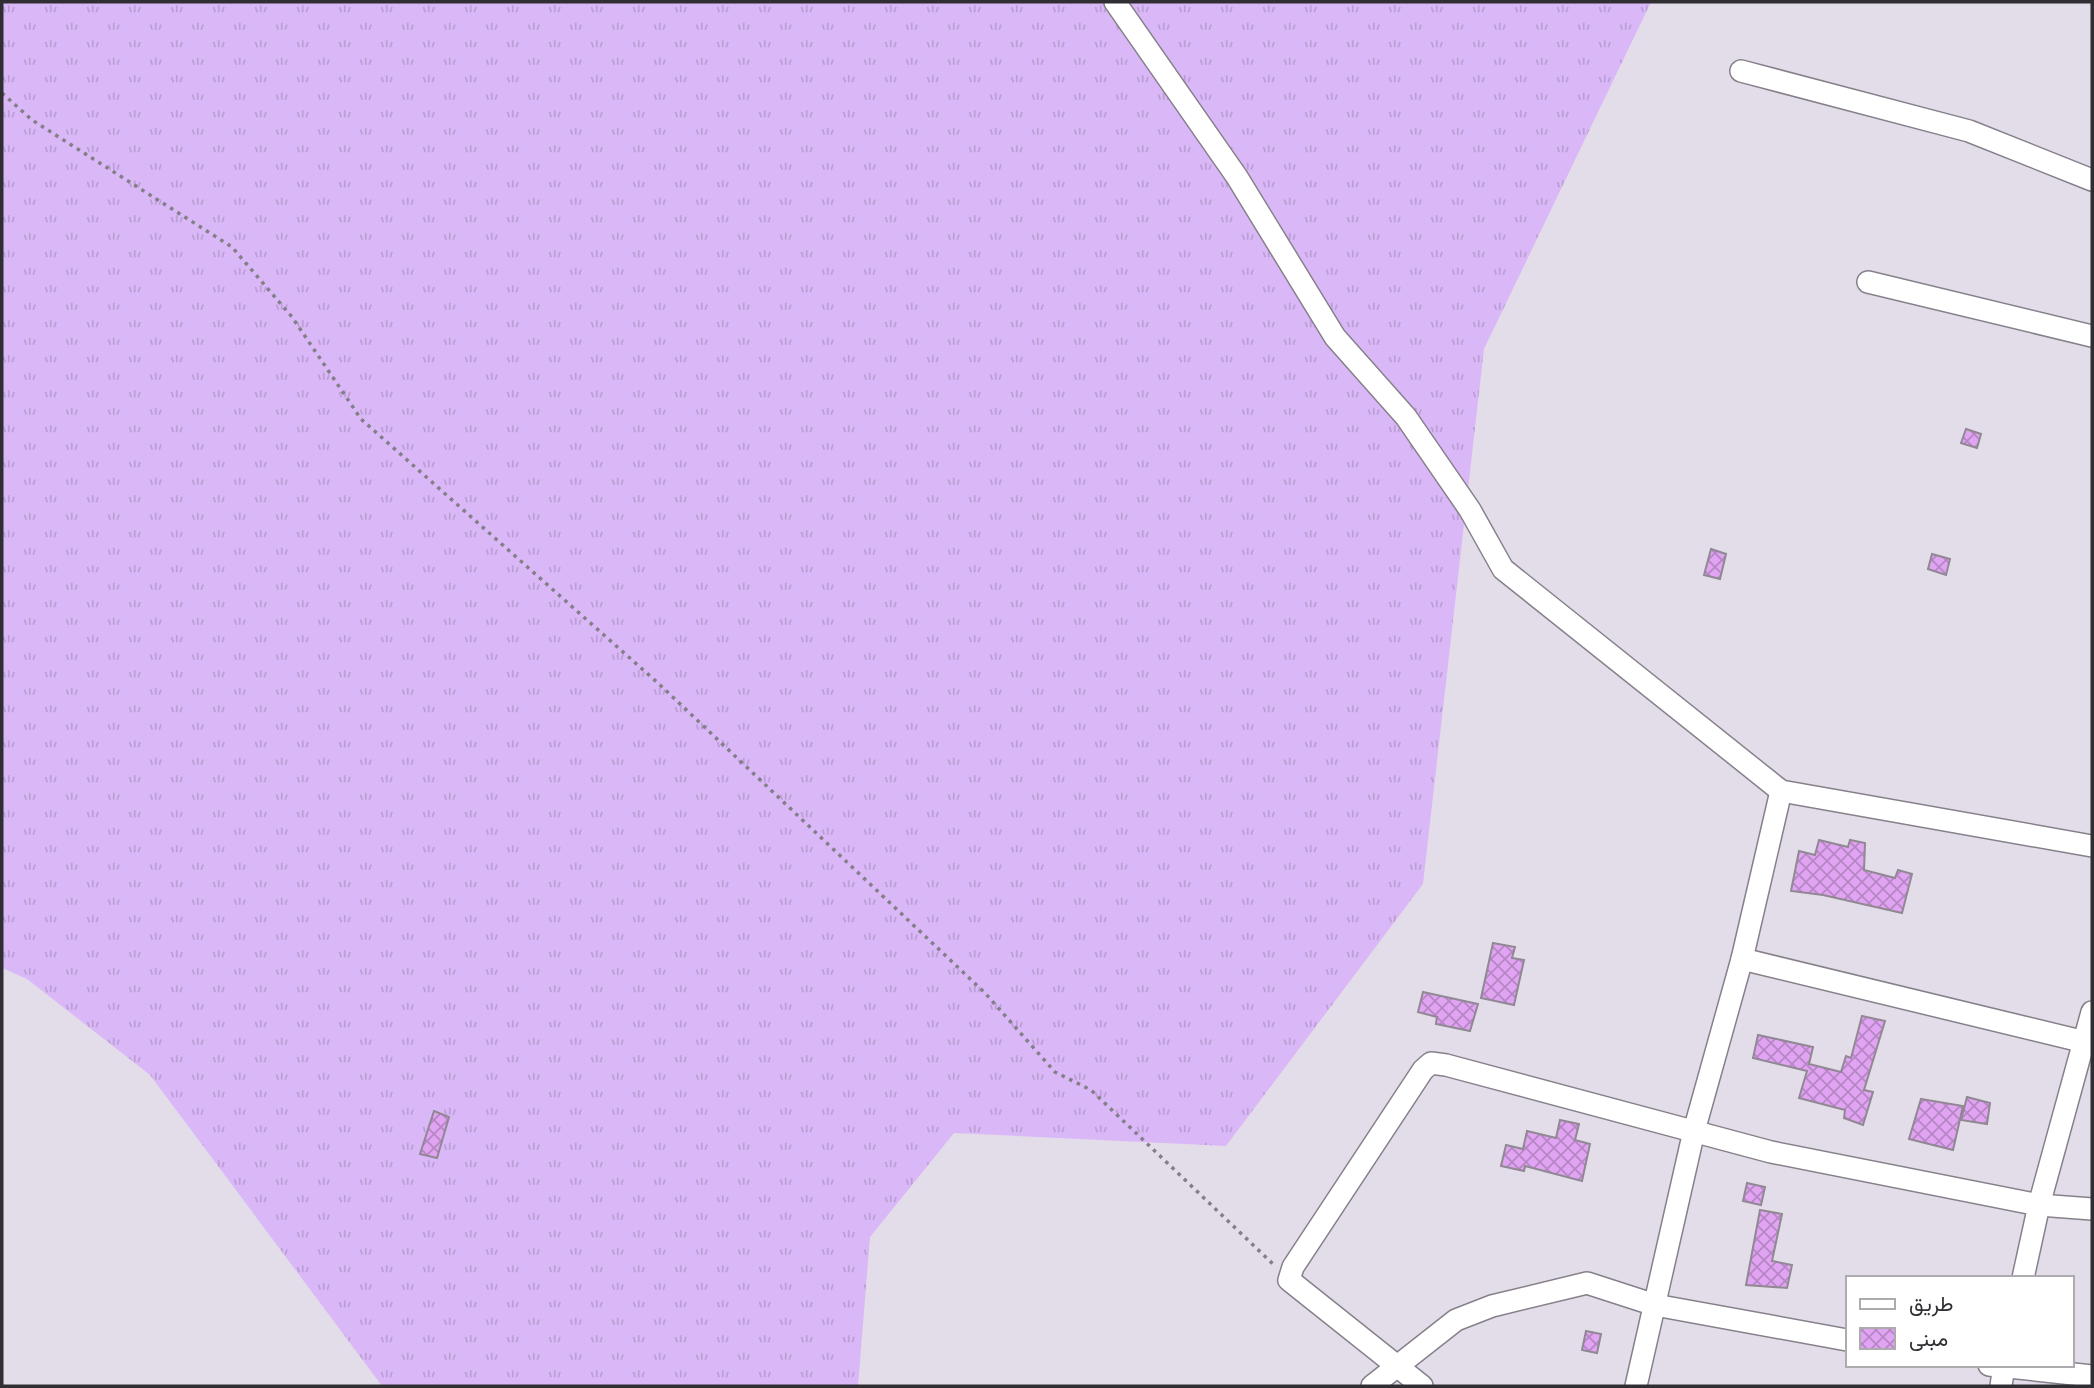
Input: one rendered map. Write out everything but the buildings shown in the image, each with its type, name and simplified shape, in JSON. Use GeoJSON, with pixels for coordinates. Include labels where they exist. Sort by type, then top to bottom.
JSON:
{"type":"FeatureCollection","features":[{"type":"Feature","properties":{"kind":"street"},"geometry":{"type":"LineString","coordinates":[[1115,2],[1237,177],[1335,337],[1406,417],[1469,510],[1503,569],[1781,791],[2092,846]]}},
{"type":"Feature","properties":{"kind":"street"},"geometry":{"type":"LineString","coordinates":[[1741,71],[1969,131],[2092,180]]}},
{"type":"Feature","properties":{"kind":"street"},"geometry":{"type":"LineString","coordinates":[[1868,282],[2092,336]]}},
{"type":"Feature","properties":{"kind":"street"},"geometry":{"type":"LineString","coordinates":[[1636,1386],[1694,1131],[1742,959],[1781,791]]}},
{"type":"Feature","properties":{"kind":"street"},"geometry":{"type":"LineString","coordinates":[[1742,959],[2085,1042]]}},
{"type":"Feature","properties":{"kind":"street"},"geometry":{"type":"LineString","coordinates":[[2023,1276],[2039,1205],[2092,1012]]}},
{"type":"Feature","properties":{"kind":"street"},"geometry":{"type":"LineString","coordinates":[[1422,1386],[1289,1280],[1293,1267],[1423,1070],[1431,1063],[1771,1152],[2039,1205],[2092,1209]]}},
{"type":"Feature","properties":{"kind":"street"},"geometry":{"type":"LineString","coordinates":[[1372,1386],[1457,1320],[1492,1306],[1587,1283],[1655,1305],[1846,1339]]}},
{"type":"Feature","properties":{"kind":"street"},"geometry":{"type":"LineString","coordinates":[[1999,1371],[2092,1376]]}},
{"type":"Feature","properties":{"kind":"path"},"geometry":{"type":"LineString","coordinates":[[2,93],[32,120],[232,247],[292,317],[361,419],[659,684],[985,993],[1055,1072],[1091,1090],[1289,1280]]}},
{"type":"Feature","properties":{"kind":"green space"},"geometry":{"type":"Polygon","coordinates":[[[2,2],[1651,2],[1484,349],[1423,884],[1226,1146],[954,1133],[870,1237],[858,1386],[382,1386],[150,1075],[27,979],[2,968],[2,2]]]}}]}
